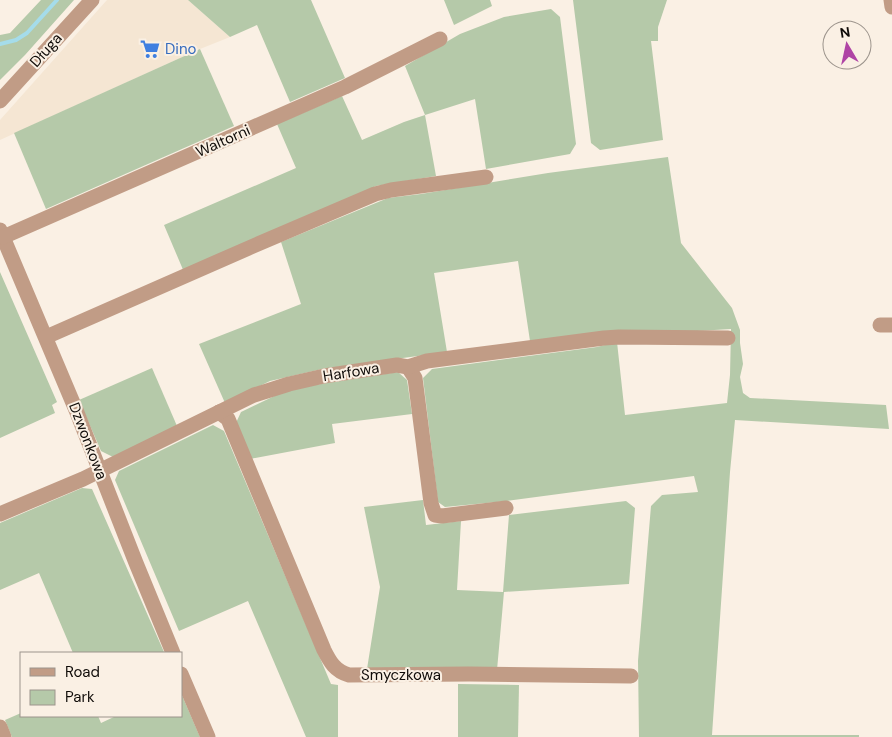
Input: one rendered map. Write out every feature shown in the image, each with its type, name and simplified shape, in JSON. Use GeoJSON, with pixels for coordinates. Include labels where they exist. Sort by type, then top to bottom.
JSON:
{"type":"FeatureCollection","features":[{"type":"Feature","properties":{"kind":"street","name":"Długa"},"geometry":{"type":"LineString","coordinates":[[0,101],[92,0]]}},
{"type":"Feature","properties":{"kind":"street"},"geometry":{"type":"LineString","coordinates":[[891,0],[892,7]]}},
{"type":"Feature","properties":{"kind":"street","name":"Waltorni"},"geometry":{"type":"LineString","coordinates":[[1,234],[18,231],[345,87],[440,39]]}},
{"type":"Feature","properties":{"kind":"street"},"geometry":{"type":"LineString","coordinates":[[46,337],[375,194],[391,190],[486,177]]}},
{"type":"Feature","properties":{"kind":"street","name":"Dzwonkowa"},"geometry":{"type":"LineString","coordinates":[[1,234],[87,436],[173,652]]}},
{"type":"Feature","properties":{"kind":"street","name":"Harfowa"},"geometry":{"type":"LineString","coordinates":[[0,514],[83,479],[254,395],[289,384],[324,376],[397,365],[408,367],[427,361],[620,337],[728,338]]}},
{"type":"Feature","properties":{"kind":"street"},"geometry":{"type":"LineString","coordinates":[[408,367],[415,378],[431,503],[435,515],[442,516],[506,508]]}},
{"type":"Feature","properties":{"kind":"street","name":"Smyczkowa"},"geometry":{"type":"LineString","coordinates":[[219,412],[228,419],[324,650],[329,660],[339,671],[349,675],[631,676]]}},
{"type":"Feature","properties":{"kind":"street"},"geometry":{"type":"LineString","coordinates":[[182,676],[208,737]]}},
{"type":"Feature","properties":{"kind":"street"},"geometry":{"type":"LineString","coordinates":[[0,727],[4,737]]}},
{"type":"Feature","properties":{"kind":"shaded area"},"geometry":{"type":"Polygon","coordinates":[[[107,0],[188,0],[230,37],[0,140],[0,120],[107,0]]]}},
{"type":"Feature","properties":{"kind":"green space"},"geometry":{"type":"Polygon","coordinates":[[[41,0],[74,0],[0,80],[0,35],[10,33],[41,0]]]}},
{"type":"Feature","properties":{"kind":"green space"},"geometry":{"type":"Polygon","coordinates":[[[188,0],[311,0],[345,78],[290,102],[257,25],[230,37],[188,0]]]}},
{"type":"Feature","properties":{"kind":"green space"},"geometry":{"type":"Polygon","coordinates":[[[444,0],[490,0],[492,6],[454,25],[444,0]]]}},
{"type":"Feature","properties":{"kind":"green space"},"geometry":{"type":"Polygon","coordinates":[[[573,0],[667,0],[658,27],[658,41],[651,41],[663,140],[600,150],[591,143],[573,0]]]}},
{"type":"Feature","properties":{"kind":"green space"},"geometry":{"type":"Polygon","coordinates":[[[551,9],[560,17],[576,144],[570,154],[486,169],[475,99],[425,115],[405,66],[460,34],[504,17],[551,9]]]}},
{"type":"Feature","properties":{"kind":"green space"},"geometry":{"type":"Polygon","coordinates":[[[200,49],[234,126],[46,209],[14,133],[200,49]]]}},
{"type":"Feature","properties":{"kind":"green space"},"geometry":{"type":"Polygon","coordinates":[[[342,96],[362,140],[425,115],[436,176],[376,186],[184,272],[164,225],[296,168],[277,124],[342,96]]]}},
{"type":"Feature","properties":{"kind":"green space"},"geometry":{"type":"Polygon","coordinates":[[[668,157],[681,243],[732,308],[740,330],[743,364],[740,377],[743,393],[750,398],[886,405],[889,429],[735,420],[712,735],[859,735],[859,737],[639,737],[638,661],[651,506],[662,495],[698,492],[694,476],[507,501],[445,507],[438,502],[423,378],[432,369],[597,347],[617,342],[625,415],[727,403],[731,329],[530,341],[518,261],[434,273],[447,352],[322,369],[270,381],[225,403],[199,344],[301,304],[281,242],[388,198],[548,173],[668,157]]]}},
{"type":"Feature","properties":{"kind":"green space"},"geometry":{"type":"Polygon","coordinates":[[[0,272],[57,402],[52,405],[55,413],[0,438],[0,272]]]}},
{"type":"Feature","properties":{"kind":"green space"},"geometry":{"type":"Polygon","coordinates":[[[152,368],[177,426],[113,457],[101,451],[79,400],[152,368]]]}},
{"type":"Feature","properties":{"kind":"green space"},"geometry":{"type":"Polygon","coordinates":[[[398,372],[407,380],[412,414],[332,424],[335,443],[250,459],[235,425],[241,412],[289,389],[398,372]]]}},
{"type":"Feature","properties":{"kind":"green space"},"geometry":{"type":"Polygon","coordinates":[[[213,425],[224,431],[331,684],[338,685],[338,737],[306,737],[248,601],[179,631],[115,480],[119,471],[213,425]]]}},
{"type":"Feature","properties":{"kind":"green space"},"geometry":{"type":"Polygon","coordinates":[[[82,488],[92,489],[164,652],[73,652],[39,573],[0,590],[0,523],[82,488]]]}},
{"type":"Feature","properties":{"kind":"green space"},"geometry":{"type":"Polygon","coordinates":[[[423,500],[426,525],[461,521],[457,590],[503,592],[509,515],[626,501],[635,508],[629,584],[504,592],[497,670],[367,669],[380,587],[364,507],[423,500]]]}},
{"type":"Feature","properties":{"kind":"green space"},"geometry":{"type":"Polygon","coordinates":[[[458,684],[519,685],[518,737],[458,737],[458,684]]]}},
{"type":"Feature","properties":{"kind":"green space"},"geometry":{"type":"Polygon","coordinates":[[[182,695],[200,737],[12,737],[5,720],[20,713],[20,717],[98,717],[101,723],[114,717],[182,717],[182,695]]]}},
{"type":"Feature","properties":{"kind":"waterway"},"geometry":{"type":"LineString","coordinates":[[0,44],[16,40],[27,33],[57,0]]}},
{"type":"Feature","properties":{"kind":"place","name":"Dino"},"geometry":{"type":"Point","coordinates":[150,49]}}]}
